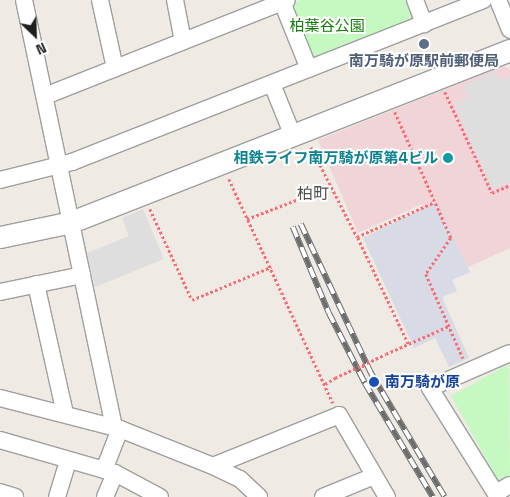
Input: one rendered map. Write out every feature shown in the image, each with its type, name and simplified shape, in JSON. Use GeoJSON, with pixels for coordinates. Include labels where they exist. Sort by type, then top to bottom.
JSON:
{"type":"FeatureCollection","features":[{"type":"Feature","properties":{"kind":"street"},"geometry":{"type":"LineString","coordinates":[[24,0],[82,274],[117,428],[106,497]]}},
{"type":"Feature","properties":{"kind":"street"},"geometry":{"type":"LineString","coordinates":[[100,0],[115,68]]}},
{"type":"Feature","properties":{"kind":"street"},"geometry":{"type":"LineString","coordinates":[[174,0],[183,41]]}},
{"type":"Feature","properties":{"kind":"street"},"geometry":{"type":"LineString","coordinates":[[415,0],[424,24]]}},
{"type":"Feature","properties":{"kind":"street"},"geometry":{"type":"LineString","coordinates":[[0,180],[60,167],[483,0]]}},
{"type":"Feature","properties":{"kind":"street"},"geometry":{"type":"LineString","coordinates":[[498,0],[510,30]]}},
{"type":"Feature","properties":{"kind":"street"},"geometry":{"type":"LineString","coordinates":[[45,96],[183,41],[254,6],[285,1],[309,69]]}},
{"type":"Feature","properties":{"kind":"street"},"geometry":{"type":"LineString","coordinates":[[0,237],[71,222],[301,140],[510,50]]}},
{"type":"Feature","properties":{"kind":"street"},"geometry":{"type":"LineString","coordinates":[[272,84],[301,140]]}},
{"type":"Feature","properties":{"kind":"street"},"geometry":{"type":"LineString","coordinates":[[0,292],[82,274]]}},
{"type":"Feature","properties":{"kind":"street"},"geometry":{"type":"LineString","coordinates":[[36,284],[64,414]]}},
{"type":"Feature","properties":{"kind":"street"},"geometry":{"type":"LineString","coordinates":[[509,356],[430,388],[497,495],[510,485]]}},
{"type":"Feature","properties":{"kind":"street"},"geometry":{"type":"LineString","coordinates":[[0,398],[117,428],[213,466],[240,479],[259,497]]}},
{"type":"Feature","properties":{"kind":"street"},"geometry":{"type":"LineString","coordinates":[[213,466],[339,415],[387,497]]}},
{"type":"Feature","properties":{"kind":"street"},"geometry":{"type":"LineString","coordinates":[[0,440],[68,462],[110,471],[160,497]]}},
{"type":"Feature","properties":{"kind":"street"},"geometry":{"type":"LineString","coordinates":[[57,497],[68,462]]}},
{"type":"Feature","properties":{"kind":"street"},"geometry":{"type":"LineString","coordinates":[[323,497],[374,476]]}},
{"type":"Feature","properties":{"kind":"street"},"geometry":{"type":"LineString","coordinates":[[0,492],[15,497]]}},
{"type":"Feature","properties":{"kind":"path"},"geometry":{"type":"LineString","coordinates":[[444,91],[492,193],[510,185]]}},
{"type":"Feature","properties":{"kind":"path"},"geometry":{"type":"LineString","coordinates":[[394,110],[451,238],[426,274],[468,371]]}},
{"type":"Feature","properties":{"kind":"path"},"geometry":{"type":"LineString","coordinates":[[301,140],[330,187],[357,237],[408,344]]}},
{"type":"Feature","properties":{"kind":"path"},"geometry":{"type":"LineString","coordinates":[[227,173],[339,415]]}},
{"type":"Feature","properties":{"kind":"path"},"geometry":{"type":"LineString","coordinates":[[247,219],[330,187]]}},
{"type":"Feature","properties":{"kind":"path"},"geometry":{"type":"LineString","coordinates":[[357,237],[435,202]]}},
{"type":"Feature","properties":{"kind":"path"},"geometry":{"type":"LineString","coordinates":[[149,207],[192,300],[271,267]]}},
{"type":"Feature","properties":{"kind":"path"},"geometry":{"type":"LineString","coordinates":[[324,384],[449,326]]}},
{"type":"Feature","properties":{"kind":"path"},"geometry":{"type":"LineString","coordinates":[[363,366],[365,370]]}},
{"type":"Feature","properties":{"kind":"shaded area"},"geometry":{"type":"Polygon","coordinates":[[[503,66],[510,69],[510,248],[453,274],[422,204],[358,233],[318,140],[503,66]]]}},
{"type":"Feature","properties":{"kind":"shaded area"},"geometry":{"type":"Polygon","coordinates":[[[496,71],[500,80],[510,76],[510,181],[492,189],[454,104],[468,97],[463,86],[496,71]]]}},
{"type":"Feature","properties":{"kind":"shaded area"},"geometry":{"type":"Polygon","coordinates":[[[435,202],[470,272],[452,280],[457,291],[442,297],[469,358],[449,367],[435,338],[414,348],[363,238],[435,202]]]}},
{"type":"Feature","properties":{"kind":"shaded area"},"geometry":{"type":"Polygon","coordinates":[[[143,209],[164,259],[95,287],[87,253],[129,236],[122,218],[143,209]]]}},
{"type":"Feature","properties":{"kind":"green space","name":"柏葉谷公園"},"geometry":{"type":"Polygon","coordinates":[[[301,0],[408,0],[415,19],[311,60],[291,4],[301,0]]]}},
{"type":"Feature","properties":{"kind":"green space"},"geometry":{"type":"Polygon","coordinates":[[[509,364],[510,481],[501,486],[451,396],[509,364]]]}},
{"type":"Feature","properties":{"kind":"railway"},"geometry":{"type":"LineString","coordinates":[[301,224],[371,373],[445,497]]}},
{"type":"Feature","properties":{"kind":"railway"},"geometry":{"type":"LineString","coordinates":[[293,227],[329,313],[365,383],[433,497]]}},
{"type":"Feature","properties":{"kind":"place","name":"南万騎が原駅前郵便局"},"geometry":{"type":"Point","coordinates":[424,44]}},
{"type":"Feature","properties":{"kind":"place","name":"相鉄ライフ南万騎が原第4ビル"},"geometry":{"type":"Point","coordinates":[448,158]}},
{"type":"Feature","properties":{"kind":"place","name":"南万騎が原"},"geometry":{"type":"Point","coordinates":[374,382]}},
{"type":"Feature","properties":{"kind":"district","name":"柏町"},"geometry":{"type":"Point","coordinates":[313,194]}}]}
